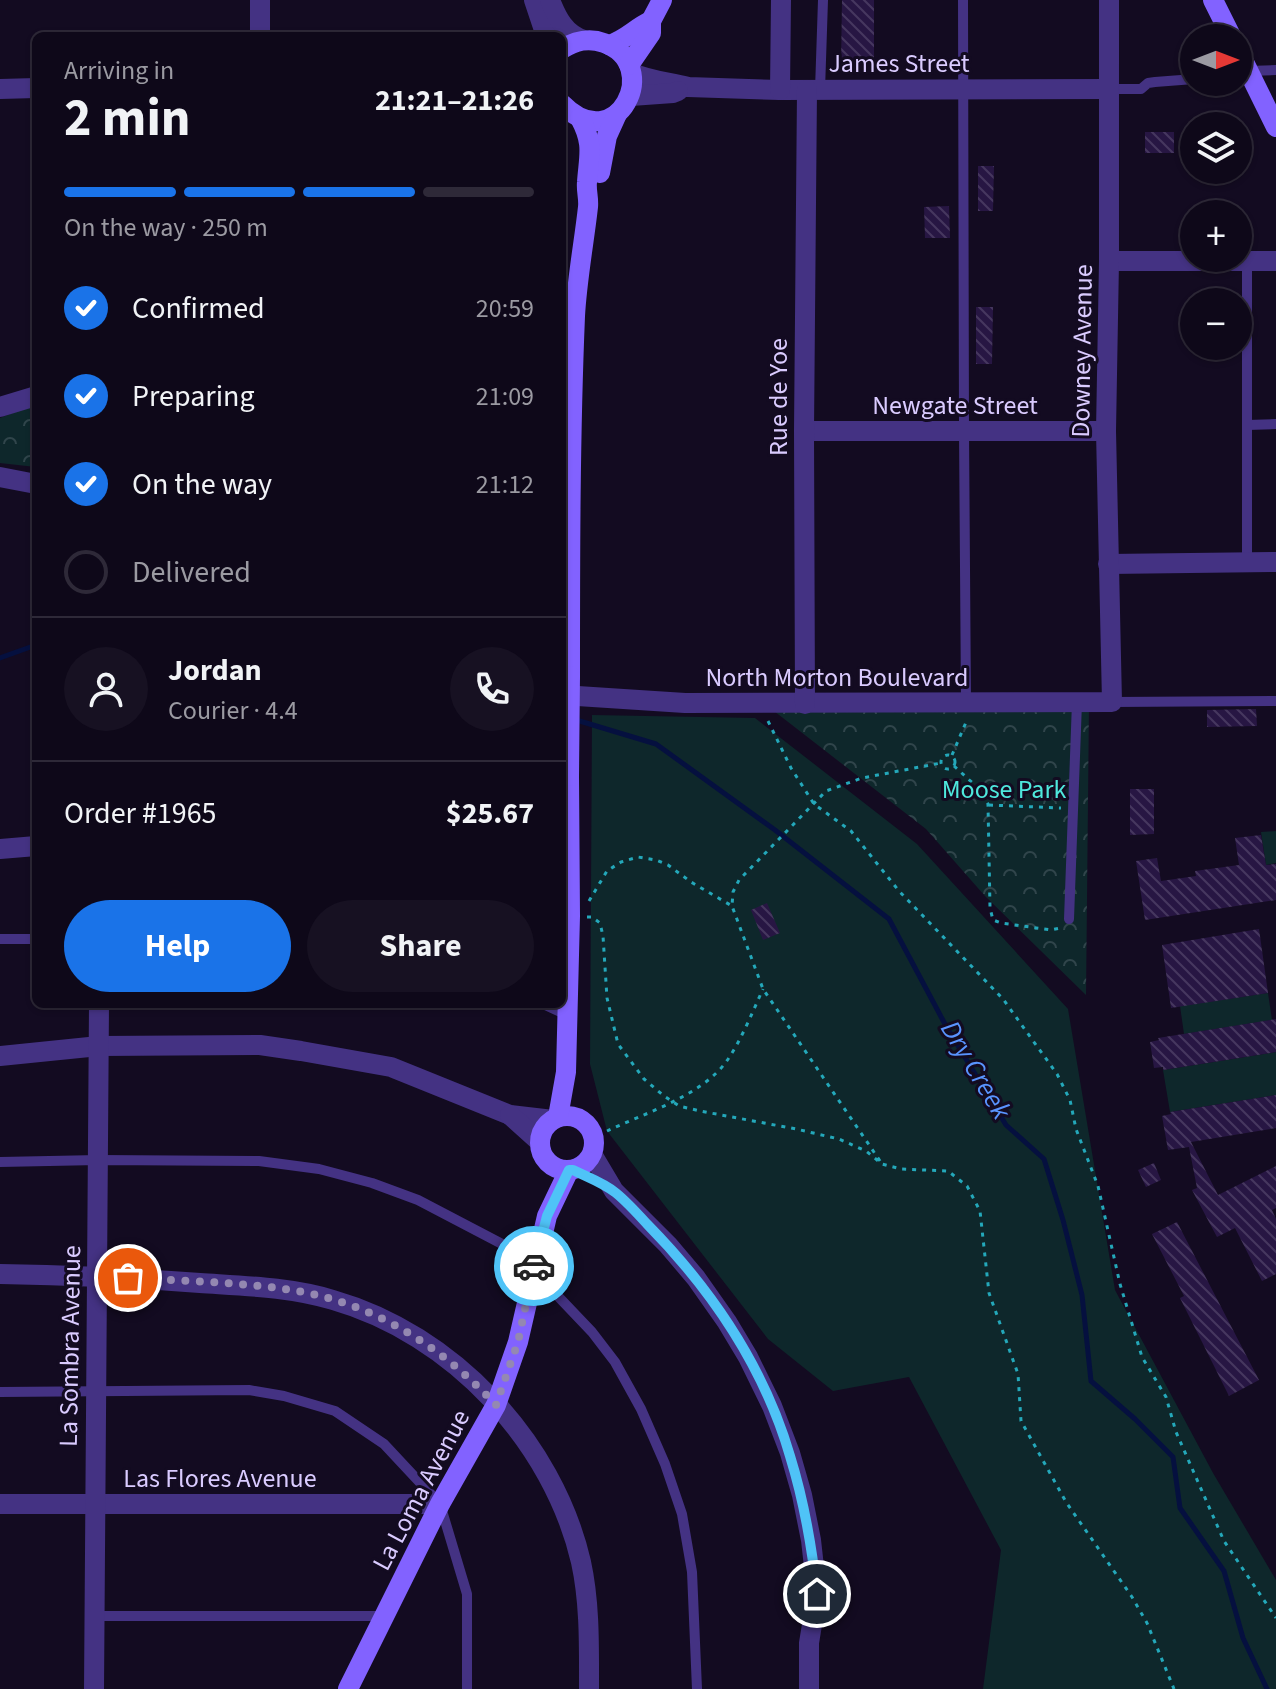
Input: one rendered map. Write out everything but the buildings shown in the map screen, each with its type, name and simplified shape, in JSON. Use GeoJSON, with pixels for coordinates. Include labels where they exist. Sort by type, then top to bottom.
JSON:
{"type":"FeatureCollection","features":[{"type":"Feature","properties":{"kind":"main road"},"geometry":{"type":"LineString","coordinates":[[630,69],[651,33],[651,21],[662,0]]}},
{"type":"Feature","properties":{"kind":"main road"},"geometry":{"type":"LineString","coordinates":[[1213,0],[1225,24]]}},
{"type":"Feature","properties":{"kind":"main road"},"geometry":{"type":"LineString","coordinates":[[609,45],[651,21]]}},
{"type":"Feature","properties":{"kind":"main road"},"geometry":{"type":"LineString","coordinates":[[566,46],[584,40],[609,45],[623,56],[630,69],[631,96],[617,114],[599,122],[580,118],[566,107]]}},
{"type":"Feature","properties":{"kind":"main road"},"geometry":{"type":"LineString","coordinates":[[1252,82],[1276,127]]}},
{"type":"Feature","properties":{"kind":"main road"},"geometry":{"type":"LineString","coordinates":[[589,202],[597,188],[607,136],[617,114]]}},
{"type":"Feature","properties":{"kind":"main road"},"geometry":{"type":"LineString","coordinates":[[556,1119],[566,1072],[568,1016],[566,526],[575,313],[589,202],[587,186],[591,150],[580,118]]}},
{"type":"Feature","properties":{"kind":"main road"},"geometry":{"type":"LineString","coordinates":[[566,1072],[575,1104],[594,1136],[592,1154],[581,1167],[571,1170],[556,1168],[549,1163],[542,1149],[543,1131],[556,1119],[566,1116],[584,1121]]}},
{"type":"Feature","properties":{"kind":"main road","name":"La Loma Avenue"},"geometry":{"type":"LineString","coordinates":[[542,1149],[547,1178],[547,1216]]}},
{"type":"Feature","properties":{"kind":"main road","name":"La Loma Avenue"},"geometry":{"type":"LineString","coordinates":[[348,1689],[440,1504],[496,1405],[518,1342],[547,1216],[571,1170]]}},
{"type":"Feature","properties":{"kind":"street"},"geometry":{"type":"LineString","coordinates":[[260,0],[260,32]]}},
{"type":"Feature","properties":{"kind":"street"},"geometry":{"type":"LineString","coordinates":[[534,0],[545,32]]}},
{"type":"Feature","properties":{"kind":"street"},"geometry":{"type":"LineString","coordinates":[[550,0],[566,29],[574,37],[584,40]]}},
{"type":"Feature","properties":{"kind":"street"},"geometry":{"type":"LineString","coordinates":[[780,90],[781,0]]}},
{"type":"Feature","properties":{"kind":"street","name":"Downey Avenue"},"geometry":{"type":"LineString","coordinates":[[1109,0],[1106,431],[1112,702]]}},
{"type":"Feature","properties":{"kind":"street","name":"James Street"},"geometry":{"type":"LineString","coordinates":[[630,69],[656,81],[688,87],[780,90],[1110,89]]}},
{"type":"Feature","properties":{"kind":"street","name":"James Street"},"geometry":{"type":"LineString","coordinates":[[631,96],[673,93],[688,87]]}},
{"type":"Feature","properties":{"kind":"street"},"geometry":{"type":"LineString","coordinates":[[0,89],[32,88]]}},
{"type":"Feature","properties":{"kind":"street","name":"Rue de Yoe"},"geometry":{"type":"LineString","coordinates":[[805,704],[804,431],[813,90]]}},
{"type":"Feature","properties":{"kind":"street"},"geometry":{"type":"LineString","coordinates":[[1109,261],[1180,261]]}},
{"type":"Feature","properties":{"kind":"street"},"geometry":{"type":"LineString","coordinates":[[1252,261],[1276,261]]}},
{"type":"Feature","properties":{"kind":"street"},"geometry":{"type":"LineString","coordinates":[[0,407],[32,397]]}},
{"type":"Feature","properties":{"kind":"street","name":"Newgate Street"},"geometry":{"type":"LineString","coordinates":[[804,431],[1106,431]]}},
{"type":"Feature","properties":{"kind":"street"},"geometry":{"type":"LineString","coordinates":[[0,477],[32,483]]}},
{"type":"Feature","properties":{"kind":"street"},"geometry":{"type":"LineString","coordinates":[[1108,564],[1276,562]]}},
{"type":"Feature","properties":{"kind":"street","name":"North Morton Boulevard"},"geometry":{"type":"LineString","coordinates":[[566,686],[685,703],[1112,702]]}},
{"type":"Feature","properties":{"kind":"street"},"geometry":{"type":"LineString","coordinates":[[0,849],[32,846]]}},
{"type":"Feature","properties":{"kind":"street","name":"La Sombra Avenue"},"geometry":{"type":"LineString","coordinates":[[94,1689],[99,1008]]}},
{"type":"Feature","properties":{"kind":"street"},"geometry":{"type":"LineString","coordinates":[[0,1056],[99,1046],[260,1045],[391,1067],[510,1115],[556,1119]]}},
{"type":"Feature","properties":{"kind":"street"},"geometry":{"type":"LineString","coordinates":[[510,1115],[542,1149]]}},
{"type":"Feature","properties":{"kind":"street"},"geometry":{"type":"LineString","coordinates":[[592,1154],[614,1191],[696,1278],[748,1357],[772,1406],[790,1453],[811,1540],[817,1594],[809,1643],[809,1689]]}},
{"type":"Feature","properties":{"kind":"street"},"geometry":{"type":"LineString","coordinates":[[571,1170],[614,1191]]}},
{"type":"Feature","properties":{"kind":"street"},"geometry":{"type":"LineString","coordinates":[[0,1274],[97,1276],[279,1289],[333,1299],[393,1323],[428,1344],[452,1362],[514,1425],[540,1462],[559,1497],[571,1529],[586,1595],[589,1689]]}},
{"type":"Feature","properties":{"kind":"street","name":"Las Flores Avenue"},"geometry":{"type":"LineString","coordinates":[[0,1504],[440,1504]]}},
{"type":"Feature","properties":{"kind":"lane"},"geometry":{"type":"LineString","coordinates":[[813,90],[823,0]]}},
{"type":"Feature","properties":{"kind":"lane"},"geometry":{"type":"LineString","coordinates":[[963,0],[964,431],[972,703]]}},
{"type":"Feature","properties":{"kind":"lane"},"geometry":{"type":"LineString","coordinates":[[1252,65],[1276,70]]}},
{"type":"Feature","properties":{"kind":"lane"},"geometry":{"type":"LineString","coordinates":[[1110,89],[1141,89],[1148,83],[1180,80]]}},
{"type":"Feature","properties":{"kind":"lane"},"geometry":{"type":"LineString","coordinates":[[1247,272],[1247,562]]}},
{"type":"Feature","properties":{"kind":"lane"},"geometry":{"type":"LineString","coordinates":[[1247,425],[1276,424]]}},
{"type":"Feature","properties":{"kind":"lane"},"geometry":{"type":"LineString","coordinates":[[1112,702],[1276,701]]}},
{"type":"Feature","properties":{"kind":"lane"},"geometry":{"type":"LineString","coordinates":[[1069,919],[1077,702]]}},
{"type":"Feature","properties":{"kind":"lane"},"geometry":{"type":"LineString","coordinates":[[0,939],[32,939]]}},
{"type":"Feature","properties":{"kind":"lane"},"geometry":{"type":"LineString","coordinates":[[551,1008],[568,1016]]}},
{"type":"Feature","properties":{"kind":"lane"},"geometry":{"type":"LineString","coordinates":[[0,1162],[259,1161],[319,1169],[372,1183],[418,1200],[504,1245],[533,1270],[592,1332],[615,1362],[641,1409],[665,1464],[682,1514],[692,1572],[697,1689]]}},
{"type":"Feature","properties":{"kind":"lane"},"geometry":{"type":"LineString","coordinates":[[0,1392],[249,1390],[284,1396],[335,1411],[384,1444],[440,1504],[467,1594],[467,1689]]}},
{"type":"Feature","properties":{"kind":"lane"},"geometry":{"type":"LineString","coordinates":[[94,1616],[385,1616]]}},
{"type":"Feature","properties":{"kind":"path"},"geometry":{"type":"LineString","coordinates":[[952,755],[972,703]]}},
{"type":"Feature","properties":{"kind":"path"},"geometry":{"type":"LineString","coordinates":[[760,704],[791,768],[814,804],[851,831],[899,891],[1003,999],[1057,1074],[1070,1100],[1076,1129],[1098,1186],[1120,1284],[1142,1357],[1166,1397],[1176,1432],[1224,1541],[1276,1618]]}},
{"type":"Feature","properties":{"kind":"path"},"geometry":{"type":"LineString","coordinates":[[941,763],[944,756],[952,755]]}},
{"type":"Feature","properties":{"kind":"path"},"geometry":{"type":"LineString","coordinates":[[952,755],[955,758],[954,766]]}},
{"type":"Feature","properties":{"kind":"path"},"geometry":{"type":"LineString","coordinates":[[882,1164],[763,989],[732,906],[733,892],[739,880],[826,791],[862,778],[941,763]]}},
{"type":"Feature","properties":{"kind":"path"},"geometry":{"type":"LineString","coordinates":[[941,763],[947,769],[954,766]]}},
{"type":"Feature","properties":{"kind":"path"},"geometry":{"type":"LineString","coordinates":[[954,766],[977,787],[989,805],[990,908],[993,920],[1051,930],[1061,928],[1069,919]]}},
{"type":"Feature","properties":{"kind":"path"},"geometry":{"type":"LineString","coordinates":[[989,805],[1073,808]]}},
{"type":"Feature","properties":{"kind":"path"},"geometry":{"type":"LineString","coordinates":[[732,906],[656,860],[638,857],[621,862],[607,871],[590,899],[585,917],[592,917],[600,923],[607,998],[618,1044],[644,1079],[679,1106],[839,1139],[866,1151],[882,1164],[901,1169],[948,1171],[967,1186],[980,1211],[989,1293],[1018,1374],[1021,1421],[1066,1502],[1147,1623],[1174,1689]]}},
{"type":"Feature","properties":{"kind":"path"},"geometry":{"type":"LineString","coordinates":[[607,1131],[706,1082],[726,1062],[763,989]]}},
{"type":"Feature","properties":{"kind":"green space"},"geometry":{"type":"Polygon","coordinates":[[[32,406],[32,467],[0,463],[0,418],[32,406]]]}},
{"type":"Feature","properties":{"kind":"green space","name":"Moose Park"},"geometry":{"type":"Polygon","coordinates":[[[1089,702],[1086,995],[985,896],[926,829],[765,704],[1089,702]]]}},
{"type":"Feature","properties":{"kind":"green space"},"geometry":{"type":"Polygon","coordinates":[[[592,715],[755,718],[917,844],[1068,1009],[1115,1290],[1213,1473],[1276,1580],[1276,1689],[983,1689],[1001,1550],[909,1377],[833,1391],[768,1339],[607,1131],[590,1064],[592,715]]]}},
{"type":"Feature","properties":{"kind":"green space"},"geometry":{"type":"Polygon","coordinates":[[[1276,831],[1276,863],[1266,865],[1261,832],[1276,831]]]}},
{"type":"Feature","properties":{"kind":"green space"},"geometry":{"type":"Polygon","coordinates":[[[1268,993],[1272,1020],[1184,1034],[1180,1006],[1268,993]]]}},
{"type":"Feature","properties":{"kind":"green space"},"geometry":{"type":"Polygon","coordinates":[[[1276,1052],[1276,1095],[1170,1112],[1163,1070],[1276,1052]]]}},
{"type":"Feature","properties":{"kind":"waterway","name":"Dry Creek"},"geometry":{"type":"LineString","coordinates":[[0,658],[32,646]]}},
{"type":"Feature","properties":{"kind":"waterway","name":"Dry Creek"},"geometry":{"type":"LineString","coordinates":[[573,719],[656,744],[775,830],[889,919],[946,1026],[1006,1125],[1044,1159],[1082,1295],[1091,1381],[1173,1457],[1180,1508],[1224,1571],[1243,1638],[1267,1689]]}},
{"type":"Feature","properties":{"kind":"way so far"},"geometry":{"type":"LineString","coordinates":[[128,1278],[293,1290],[333,1299],[393,1323],[428,1344],[452,1362],[496,1405],[518,1342],[534,1266]]}},
{"type":"Feature","properties":{"kind":"route"},"geometry":{"type":"LineString","coordinates":[[534,1266],[547,1216],[569,1170],[614,1191],[668,1245],[727,1322],[772,1406],[802,1495],[817,1594]]}}]}
